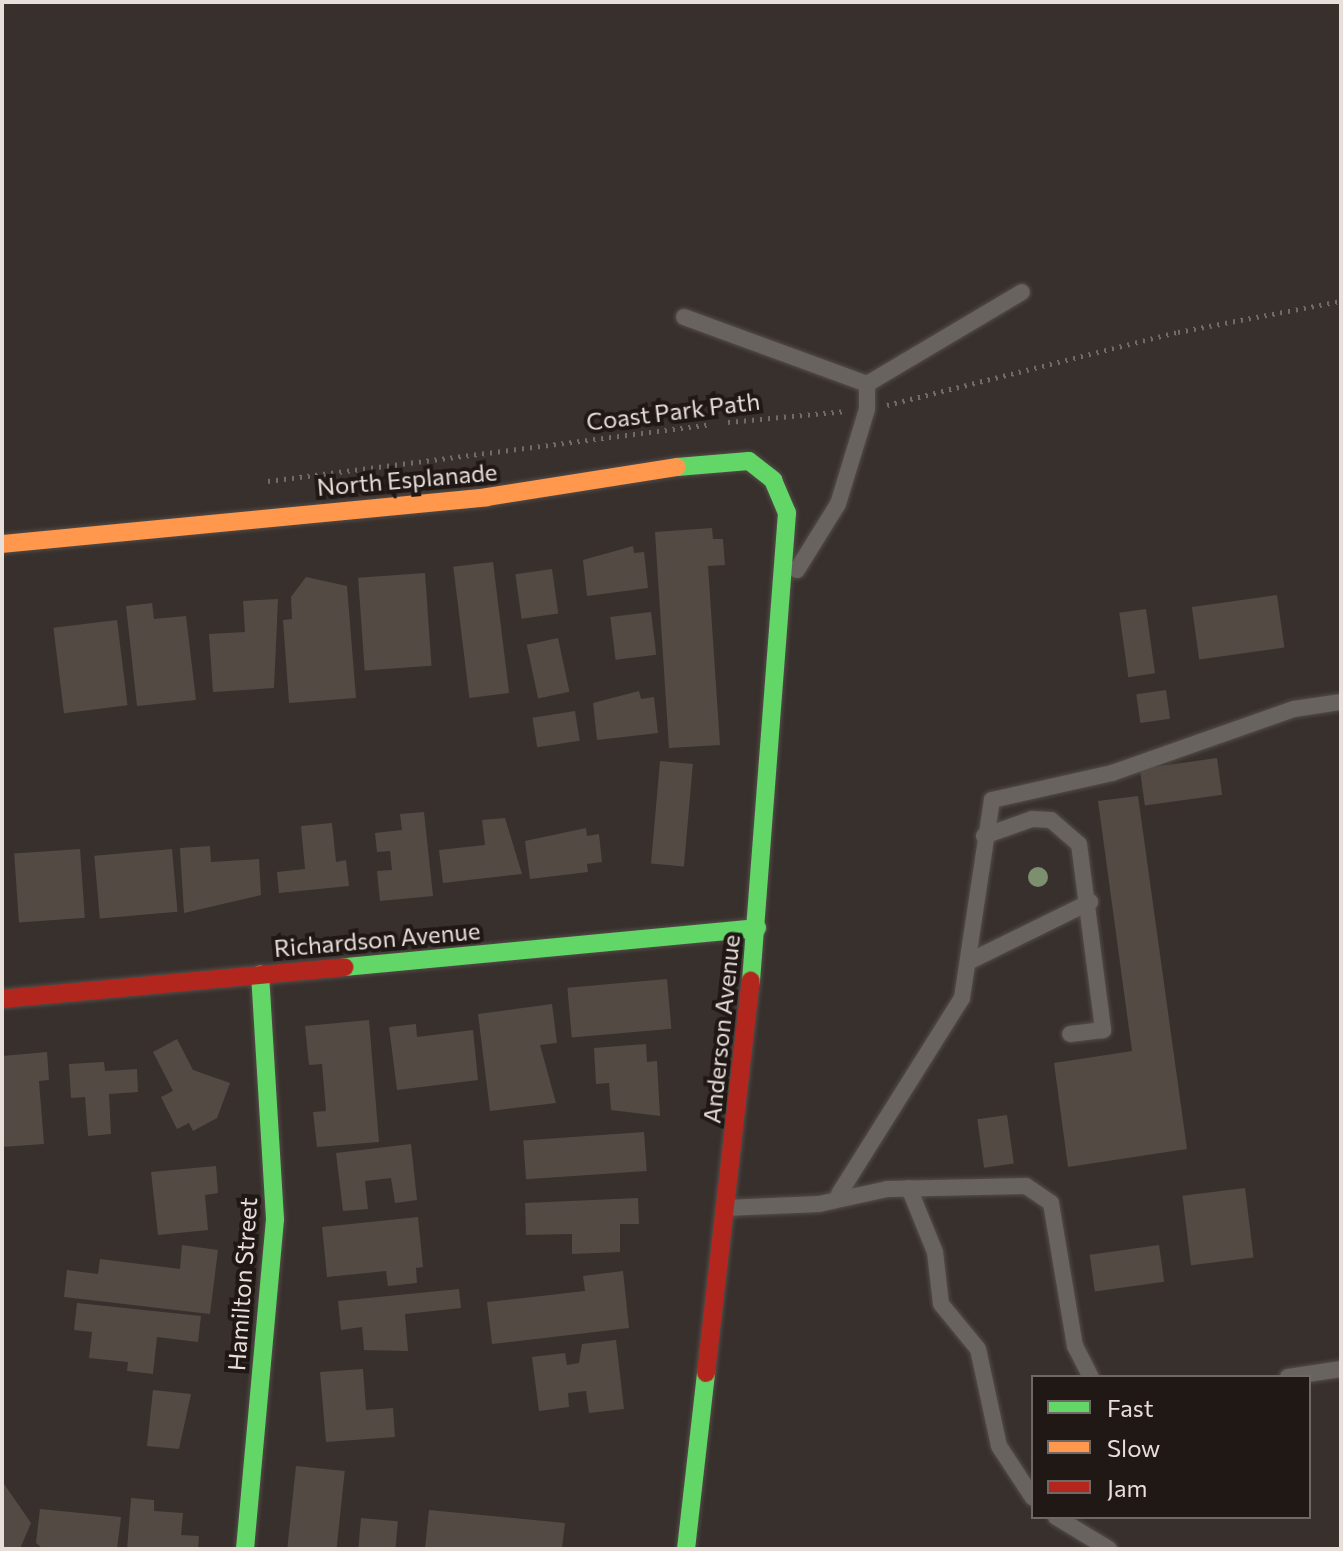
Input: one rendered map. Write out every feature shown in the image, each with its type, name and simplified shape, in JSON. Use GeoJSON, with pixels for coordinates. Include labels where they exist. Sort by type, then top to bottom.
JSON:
{"type":"FeatureCollection","features":[{"type":"Feature","properties":{"kind":"street","name":"North Esplanade"},"geometry":{"type":"LineString","coordinates":[[2,544],[487,497],[729,459],[763,468],[787,513]]}},
{"type":"Feature","properties":{"kind":"street","name":"Anderson Avenue"},"geometry":{"type":"LineString","coordinates":[[686,1549],[757,928],[786,588],[787,513]]}},
{"type":"Feature","properties":{"kind":"street","name":"Richardson Avenue"},"geometry":{"type":"LineString","coordinates":[[2,999],[757,928]]}},
{"type":"Feature","properties":{"kind":"street","name":"Hamilton Street"},"geometry":{"type":"LineString","coordinates":[[245,1549],[275,1219],[260,974]]}},
{"type":"Feature","properties":{"kind":"lane"},"geometry":{"type":"LineString","coordinates":[[867,384],[1022,292]]}},
{"type":"Feature","properties":{"kind":"lane"},"geometry":{"type":"LineString","coordinates":[[684,317],[867,384]]}},
{"type":"Feature","properties":{"kind":"lane"},"geometry":{"type":"LineString","coordinates":[[786,588],[838,504],[867,409],[867,384]]}},
{"type":"Feature","properties":{"kind":"lane"},"geometry":{"type":"LineString","coordinates":[[839,1194],[954,1017],[970,961],[986,812],[1005,793],[1112,773],[1294,709],[1341,702]]}},
{"type":"Feature","properties":{"kind":"lane"},"geometry":{"type":"LineString","coordinates":[[984,836],[1032,819],[1069,828],[1086,866],[1103,1030],[1070,1034]]}},
{"type":"Feature","properties":{"kind":"lane"},"geometry":{"type":"LineString","coordinates":[[970,961],[1090,902]]}},
{"type":"Feature","properties":{"kind":"lane"},"geometry":{"type":"LineString","coordinates":[[725,1208],[819,1204],[839,1194],[909,1188],[1026,1186],[1051,1203],[1075,1346],[1090,1375]]}},
{"type":"Feature","properties":{"kind":"lane"},"geometry":{"type":"LineString","coordinates":[[909,1188],[935,1252],[941,1304],[978,1349],[999,1446],[1031,1495]]}},
{"type":"Feature","properties":{"kind":"lane"},"geometry":{"type":"LineString","coordinates":[[1301,1375],[1341,1369]]}},
{"type":"Feature","properties":{"kind":"lane"},"geometry":{"type":"LineString","coordinates":[[1059,1519],[1109,1549]]}},
{"type":"Feature","properties":{"kind":"path","name":"Coast Park Path"},"geometry":{"type":"LineString","coordinates":[[257,485],[632,432],[867,409],[1178,332],[1341,301]]}},
{"type":"Feature","properties":{"kind":"building"},"geometry":{"type":"Polygon","coordinates":[[[712,528],[713,539],[723,539],[725,565],[708,566],[720,745],[669,748],[655,532],[712,528]]]}},
{"type":"Feature","properties":{"kind":"building"},"geometry":{"type":"Polygon","coordinates":[[[633,546],[634,553],[644,552],[648,588],[587,596],[583,560],[633,546]]]}},
{"type":"Feature","properties":{"kind":"building"},"geometry":{"type":"Polygon","coordinates":[[[493,562],[509,693],[469,698],[453,567],[493,562]]]}},
{"type":"Feature","properties":{"kind":"building"},"geometry":{"type":"Polygon","coordinates":[[[552,569],[558,614],[522,619],[515,574],[552,569]]]}},
{"type":"Feature","properties":{"kind":"building"},"geometry":{"type":"Polygon","coordinates":[[[425,573],[431,666],[365,670],[358,578],[425,573]]]}},
{"type":"Feature","properties":{"kind":"building"},"geometry":{"type":"Polygon","coordinates":[[[306,577],[347,586],[356,698],[289,703],[283,620],[292,619],[291,597],[306,577]]]}},
{"type":"Feature","properties":{"kind":"building"},"geometry":{"type":"Polygon","coordinates":[[[1277,595],[1284,647],[1199,659],[1192,607],[1277,595]]]}},
{"type":"Feature","properties":{"kind":"building"},"geometry":{"type":"Polygon","coordinates":[[[278,599],[274,688],[213,692],[209,634],[245,632],[243,601],[278,599]]]}},
{"type":"Feature","properties":{"kind":"building"},"geometry":{"type":"Polygon","coordinates":[[[152,603],[154,619],[186,616],[196,700],[137,706],[126,606],[152,603]]]}},
{"type":"Feature","properties":{"kind":"building"},"geometry":{"type":"Polygon","coordinates":[[[1146,609],[1155,673],[1128,677],[1119,613],[1146,609]]]}},
{"type":"Feature","properties":{"kind":"building"},"geometry":{"type":"Polygon","coordinates":[[[651,612],[656,655],[616,660],[610,617],[651,612]]]}},
{"type":"Feature","properties":{"kind":"building"},"geometry":{"type":"Polygon","coordinates":[[[117,620],[127,705],[64,713],[53,628],[117,620]]]}},
{"type":"Feature","properties":{"kind":"building"},"geometry":{"type":"Polygon","coordinates":[[[558,638],[569,692],[538,698],[527,645],[558,638]]]}},
{"type":"Feature","properties":{"kind":"building"},"geometry":{"type":"Polygon","coordinates":[[[1166,690],[1170,719],[1140,723],[1136,694],[1166,690]]]}},
{"type":"Feature","properties":{"kind":"building"},"geometry":{"type":"Polygon","coordinates":[[[639,691],[641,699],[654,697],[658,733],[597,740],[593,703],[639,691]]]}},
{"type":"Feature","properties":{"kind":"building"},"geometry":{"type":"Polygon","coordinates":[[[575,711],[580,741],[537,747],[533,718],[575,711]]]}},
{"type":"Feature","properties":{"kind":"building"},"geometry":{"type":"Polygon","coordinates":[[[1217,758],[1222,795],[1145,805],[1140,769],[1217,758]]]}},
{"type":"Feature","properties":{"kind":"building"},"geometry":{"type":"Polygon","coordinates":[[[660,761],[693,764],[684,866],[651,864],[660,761]]]}},
{"type":"Feature","properties":{"kind":"building"},"geometry":{"type":"Polygon","coordinates":[[[1138,796],[1187,1149],[1068,1167],[1054,1063],[1132,1051],[1098,801],[1138,796]]]}},
{"type":"Feature","properties":{"kind":"building"},"geometry":{"type":"Polygon","coordinates":[[[424,812],[433,896],[380,901],[377,871],[392,870],[390,851],[377,852],[375,833],[402,830],[400,814],[424,812]]]}},
{"type":"Feature","properties":{"kind":"building"},"geometry":{"type":"Polygon","coordinates":[[[505,818],[522,874],[443,883],[439,850],[485,845],[482,820],[505,818]]]}},
{"type":"Feature","properties":{"kind":"building"},"geometry":{"type":"Polygon","coordinates":[[[332,823],[336,862],[346,860],[349,886],[279,893],[277,872],[305,869],[301,826],[332,823]]]}},
{"type":"Feature","properties":{"kind":"building"},"geometry":{"type":"Polygon","coordinates":[[[586,828],[587,836],[599,834],[602,862],[587,864],[588,872],[530,879],[525,841],[586,828]]]}},
{"type":"Feature","properties":{"kind":"building"},"geometry":{"type":"Polygon","coordinates":[[[210,846],[211,862],[259,859],[261,895],[184,913],[180,848],[210,846]]]}},
{"type":"Feature","properties":{"kind":"building"},"geometry":{"type":"Polygon","coordinates":[[[80,849],[85,918],[19,922],[14,854],[80,849]]]}},
{"type":"Feature","properties":{"kind":"building"},"geometry":{"type":"Polygon","coordinates":[[[172,849],[177,912],[100,919],[94,856],[172,849]]]}},
{"type":"Feature","properties":{"kind":"building"},"geometry":{"type":"Polygon","coordinates":[[[667,979],[671,1029],[572,1038],[567,988],[667,979]]]}},
{"type":"Feature","properties":{"kind":"building"},"geometry":{"type":"Polygon","coordinates":[[[552,1004],[557,1043],[540,1045],[556,1103],[490,1111],[478,1014],[552,1004]]]}},
{"type":"Feature","properties":{"kind":"building"},"geometry":{"type":"Polygon","coordinates":[[[369,1020],[379,1142],[317,1147],[313,1112],[326,1111],[322,1064],[309,1065],[305,1026],[369,1020]]]}},
{"type":"Feature","properties":{"kind":"building"},"geometry":{"type":"Polygon","coordinates":[[[416,1024],[417,1037],[473,1030],[478,1080],[397,1090],[389,1027],[416,1024]]]}},
{"type":"Feature","properties":{"kind":"building"},"geometry":{"type":"Polygon","coordinates":[[[177,1039],[193,1070],[230,1083],[217,1118],[193,1131],[189,1123],[177,1129],[161,1097],[173,1091],[153,1052],[177,1039]]]}},
{"type":"Feature","properties":{"kind":"building"},"geometry":{"type":"Polygon","coordinates":[[[646,1044],[647,1062],[657,1061],[660,1116],[611,1110],[609,1083],[596,1084],[594,1048],[646,1044]]]}},
{"type":"Feature","properties":{"kind":"building"},"geometry":{"type":"Polygon","coordinates":[[[47,1052],[49,1080],[39,1081],[44,1144],[2,1147],[2,1056],[47,1052]]]}},
{"type":"Feature","properties":{"kind":"building"},"geometry":{"type":"Polygon","coordinates":[[[104,1062],[105,1071],[137,1069],[138,1092],[109,1094],[111,1134],[88,1136],[85,1097],[71,1098],[69,1064],[104,1062]]]}},
{"type":"Feature","properties":{"kind":"building"},"geometry":{"type":"Polygon","coordinates":[[[1007,1115],[1014,1164],[984,1168],[977,1119],[1007,1115]]]}},
{"type":"Feature","properties":{"kind":"building"},"geometry":{"type":"Polygon","coordinates":[[[644,1132],[647,1171],[526,1179],[523,1140],[644,1132]]]}},
{"type":"Feature","properties":{"kind":"building"},"geometry":{"type":"Polygon","coordinates":[[[411,1144],[417,1200],[395,1203],[391,1178],[365,1181],[368,1209],[343,1211],[336,1153],[411,1144]]]}},
{"type":"Feature","properties":{"kind":"building"},"geometry":{"type":"Polygon","coordinates":[[[216,1166],[218,1193],[205,1195],[208,1230],[158,1235],[151,1172],[216,1166]]]}},
{"type":"Feature","properties":{"kind":"building"},"geometry":{"type":"Polygon","coordinates":[[[1245,1188],[1254,1257],[1191,1265],[1182,1196],[1245,1188]]]}},
{"type":"Feature","properties":{"kind":"building"},"geometry":{"type":"Polygon","coordinates":[[[638,1198],[639,1224],[620,1224],[620,1252],[572,1254],[572,1234],[526,1235],[525,1203],[638,1198]]]}},
{"type":"Feature","properties":{"kind":"building"},"geometry":{"type":"Polygon","coordinates":[[[418,1217],[423,1267],[416,1268],[417,1283],[388,1286],[386,1271],[327,1277],[322,1227],[418,1217]]]}},
{"type":"Feature","properties":{"kind":"building"},"geometry":{"type":"Polygon","coordinates":[[[182,1245],[218,1250],[210,1314],[64,1297],[67,1270],[98,1274],[100,1259],[180,1269],[182,1245]]]}},
{"type":"Feature","properties":{"kind":"building"},"geometry":{"type":"Polygon","coordinates":[[[1159,1245],[1164,1282],[1095,1291],[1090,1255],[1159,1245]]]}},
{"type":"Feature","properties":{"kind":"building"},"geometry":{"type":"Polygon","coordinates":[[[623,1271],[629,1328],[492,1344],[487,1302],[585,1291],[583,1276],[623,1271]]]}},
{"type":"Feature","properties":{"kind":"building"},"geometry":{"type":"Polygon","coordinates":[[[459,1289],[461,1308],[405,1314],[408,1351],[364,1350],[362,1327],[341,1330],[338,1301],[459,1289]]]}},
{"type":"Feature","properties":{"kind":"building"},"geometry":{"type":"Polygon","coordinates":[[[77,1303],[201,1316],[198,1342],[157,1337],[153,1374],[127,1371],[128,1362],[89,1358],[92,1332],[74,1330],[77,1303]]]}},
{"type":"Feature","properties":{"kind":"building"},"geometry":{"type":"Polygon","coordinates":[[[616,1340],[624,1409],[589,1413],[586,1391],[568,1393],[569,1407],[539,1411],[532,1357],[565,1353],[567,1365],[579,1363],[582,1344],[616,1340]]]}},
{"type":"Feature","properties":{"kind":"building"},"geometry":{"type":"Polygon","coordinates":[[[363,1369],[366,1410],[393,1408],[395,1437],[326,1442],[320,1372],[363,1369]]]}},
{"type":"Feature","properties":{"kind":"building"},"geometry":{"type":"Polygon","coordinates":[[[153,1390],[191,1394],[179,1449],[147,1446],[153,1390]]]}},
{"type":"Feature","properties":{"kind":"building"},"geometry":{"type":"Polygon","coordinates":[[[296,1466],[345,1471],[337,1549],[287,1549],[296,1466]]]}},
{"type":"Feature","properties":{"kind":"building"},"geometry":{"type":"Polygon","coordinates":[[[2,1481],[31,1523],[20,1549],[2,1549],[2,1481]]]}},
{"type":"Feature","properties":{"kind":"building"},"geometry":{"type":"Polygon","coordinates":[[[131,1498],[154,1500],[154,1511],[183,1513],[181,1535],[199,1536],[198,1549],[127,1549],[131,1498]]]}},
{"type":"Feature","properties":{"kind":"building"},"geometry":{"type":"Polygon","coordinates":[[[40,1509],[121,1517],[117,1549],[43,1549],[36,1543],[40,1509]]]}},
{"type":"Feature","properties":{"kind":"building"},"geometry":{"type":"Polygon","coordinates":[[[429,1510],[565,1523],[562,1549],[425,1549],[429,1510]]]}},
{"type":"Feature","properties":{"kind":"building"},"geometry":{"type":"Polygon","coordinates":[[[361,1518],[398,1521],[395,1549],[358,1549],[361,1518]]]}},
{"type":"Feature","properties":{"kind":"traffic: fast"},"geometry":{"type":"LineString","coordinates":[[677,467],[749,461],[773,480],[787,513],[751,981]]}},
{"type":"Feature","properties":{"kind":"traffic: fast"},"geometry":{"type":"LineString","coordinates":[[345,967],[757,928]]}},
{"type":"Feature","properties":{"kind":"traffic: fast"},"geometry":{"type":"LineString","coordinates":[[245,1549],[275,1219],[260,974]]}},
{"type":"Feature","properties":{"kind":"traffic: fast"},"geometry":{"type":"LineString","coordinates":[[686,1549],[706,1373]]}},
{"type":"Feature","properties":{"kind":"traffic: slow"},"geometry":{"type":"LineString","coordinates":[[2,544],[487,497],[677,467]]}},
{"type":"Feature","properties":{"kind":"traffic: jam"},"geometry":{"type":"LineString","coordinates":[[2,999],[345,967]]}},
{"type":"Feature","properties":{"kind":"traffic: jam"},"geometry":{"type":"LineString","coordinates":[[706,1373],[751,981]]}}]}
